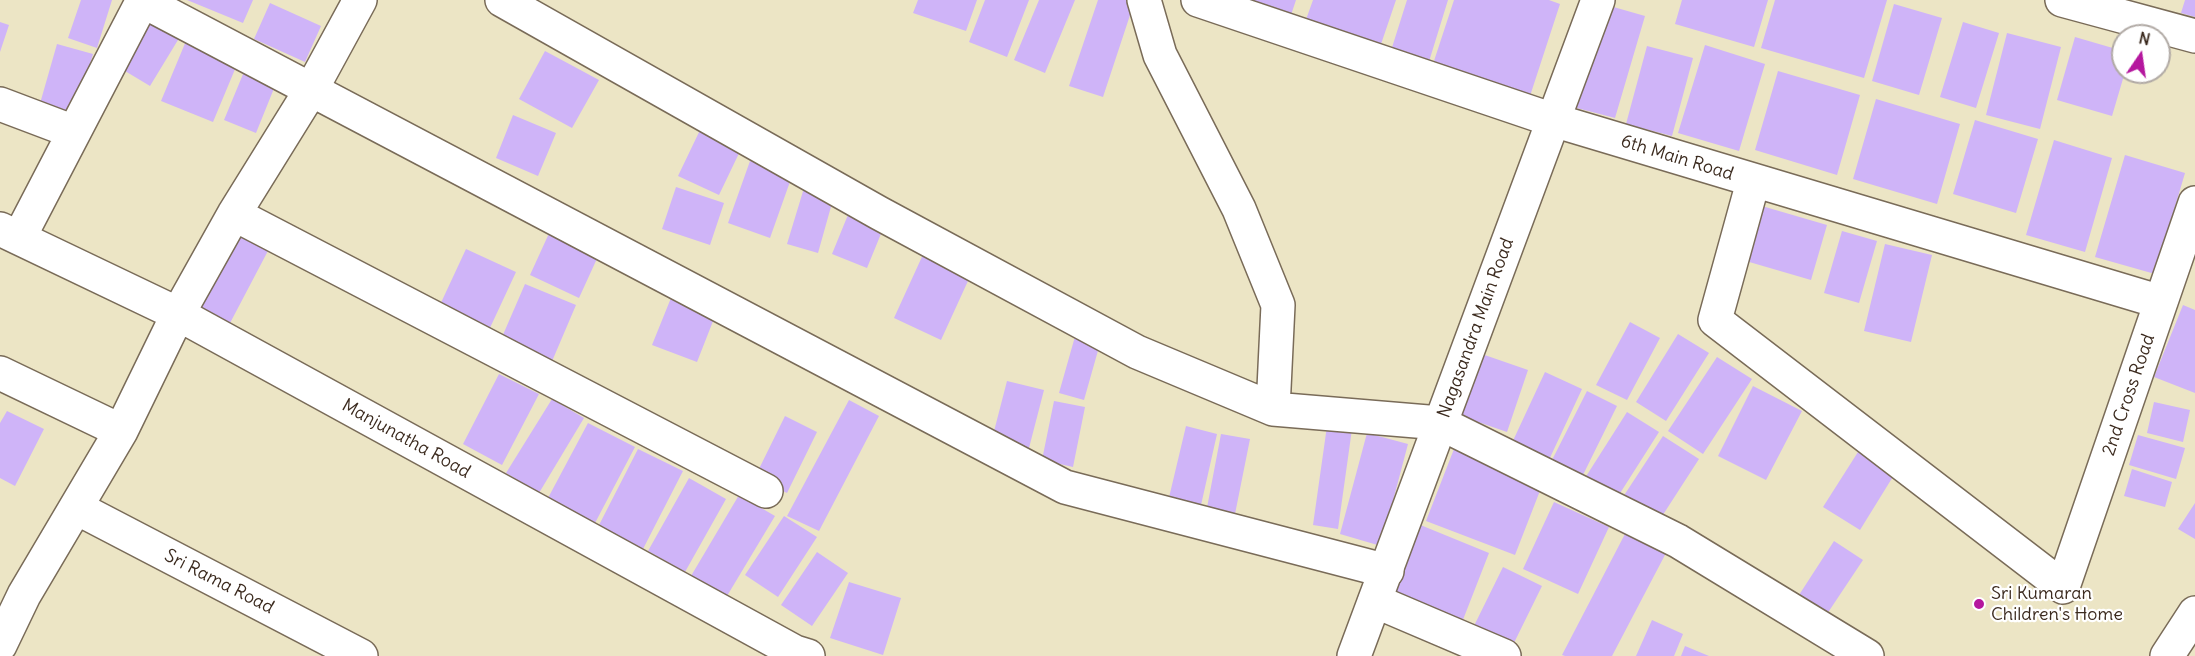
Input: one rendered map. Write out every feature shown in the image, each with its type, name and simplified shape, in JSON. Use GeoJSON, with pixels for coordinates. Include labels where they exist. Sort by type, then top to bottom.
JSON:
{"type":"FeatureCollection","features":[{"type":"Feature","properties":{"kind":"street"},"geometry":{"type":"LineString","coordinates":[[9,233],[74,132],[142,0],[1065,487],[1387,571]]}},
{"type":"Feature","properties":{"kind":"street"},"geometry":{"type":"LineString","coordinates":[[0,645],[12,589],[77,508],[121,431],[178,314],[234,214],[311,90],[360,0]]}},
{"type":"Feature","properties":{"kind":"street"},"geometry":{"type":"LineString","coordinates":[[502,0],[879,213],[1137,352],[1273,409],[1440,423],[1678,541],[1867,656]]}},
{"type":"Feature","properties":{"kind":"street"},"geometry":{"type":"LineString","coordinates":[[1144,0],[1160,55],[1239,209],[1278,305],[1273,409]]}},
{"type":"Feature","properties":{"kind":"street","name":"6th Main Road"},"geometry":{"type":"LineString","coordinates":[[1198,0],[1553,120],[2161,302]]}},
{"type":"Feature","properties":{"kind":"street","name":"Nagasandra Main Road"},"geometry":{"type":"LineString","coordinates":[[1354,656],[1598,0]]}},
{"type":"Feature","properties":{"kind":"street"},"geometry":{"type":"LineString","coordinates":[[2062,0],[2195,36]]}},
{"type":"Feature","properties":{"kind":"street"},"geometry":{"type":"LineString","coordinates":[[0,104],[74,132]]}},
{"type":"Feature","properties":{"kind":"street","name":"2nd Cross Road"},"geometry":{"type":"LineString","coordinates":[[1754,182],[1715,320],[2063,587],[2195,203]]}},
{"type":"Feature","properties":{"kind":"street"},"geometry":{"type":"LineString","coordinates":[[234,214],[766,491]]}},
{"type":"Feature","properties":{"kind":"street","name":"Manjunatha Road"},"geometry":{"type":"LineString","coordinates":[[9,233],[178,314],[784,646],[808,656]]}},
{"type":"Feature","properties":{"kind":"street"},"geometry":{"type":"LineString","coordinates":[[0,373],[121,431]]}},
{"type":"Feature","properties":{"kind":"street","name":"Sri Rama Road"},"geometry":{"type":"LineString","coordinates":[[77,508],[361,656]]}},
{"type":"Feature","properties":{"kind":"street"},"geometry":{"type":"LineString","coordinates":[[1375,601],[1504,656]]}},
{"type":"Feature","properties":{"kind":"street"},"geometry":{"type":"LineString","coordinates":[[2167,656],[2195,613]]}},
{"type":"Feature","properties":{"kind":"street"},"geometry":{"type":"LineString","coordinates":[[0,653],[6,656]]}},
{"type":"Feature","properties":{"kind":"building"},"geometry":{"type":"Polygon","coordinates":[[[81,0],[112,0],[97,48],[68,38],[81,0]]]}},
{"type":"Feature","properties":{"kind":"building"},"geometry":{"type":"Polygon","coordinates":[[[187,0],[253,0],[243,23],[187,0]]]}},
{"type":"Feature","properties":{"kind":"building"},"geometry":{"type":"Polygon","coordinates":[[[918,0],[977,0],[966,31],[913,13],[918,0]]]}},
{"type":"Feature","properties":{"kind":"building"},"geometry":{"type":"Polygon","coordinates":[[[985,0],[1029,0],[1007,57],[969,42],[985,0]]]}},
{"type":"Feature","properties":{"kind":"building"},"geometry":{"type":"Polygon","coordinates":[[[1039,0],[1075,0],[1045,73],[1014,60],[1039,0]]]}},
{"type":"Feature","properties":{"kind":"building"},"geometry":{"type":"Polygon","coordinates":[[[1098,0],[1135,0],[1103,97],[1069,86],[1098,0]]]}},
{"type":"Feature","properties":{"kind":"building"},"geometry":{"type":"Polygon","coordinates":[[[1249,0],[1296,0],[1291,15],[1249,0]]]}},
{"type":"Feature","properties":{"kind":"building"},"geometry":{"type":"Polygon","coordinates":[[[1313,0],[1396,0],[1378,53],[1303,28],[1313,0]]]}},
{"type":"Feature","properties":{"kind":"building"},"geometry":{"type":"Polygon","coordinates":[[[1407,0],[1448,0],[1427,68],[1389,57],[1407,0]]]}},
{"type":"Feature","properties":{"kind":"building"},"geometry":{"type":"Polygon","coordinates":[[[1454,0],[1549,0],[1560,4],[1530,96],[1433,64],[1454,0]]]}},
{"type":"Feature","properties":{"kind":"building"},"geometry":{"type":"Polygon","coordinates":[[[1682,0],[1768,0],[1754,47],[1675,24],[1682,0]]]}},
{"type":"Feature","properties":{"kind":"building"},"geometry":{"type":"Polygon","coordinates":[[[1775,0],[1887,0],[1864,78],[1761,48],[1775,0]]]}},
{"type":"Feature","properties":{"kind":"building"},"geometry":{"type":"Polygon","coordinates":[[[2185,0],[2195,0],[2195,17],[2181,13],[2185,0]]]}},
{"type":"Feature","properties":{"kind":"building"},"geometry":{"type":"Polygon","coordinates":[[[270,3],[321,26],[305,62],[254,39],[270,3]]]}},
{"type":"Feature","properties":{"kind":"building"},"geometry":{"type":"Polygon","coordinates":[[[1603,4],[1645,16],[1615,118],[1573,107],[1603,4]]]}},
{"type":"Feature","properties":{"kind":"building"},"geometry":{"type":"Polygon","coordinates":[[[1894,4],[1942,18],[1919,95],[1872,81],[1894,4]]]}},
{"type":"Feature","properties":{"kind":"building"},"geometry":{"type":"Polygon","coordinates":[[[147,14],[181,35],[150,86],[115,65],[147,14]]]}},
{"type":"Feature","properties":{"kind":"building"},"geometry":{"type":"Polygon","coordinates":[[[0,22],[9,25],[0,52],[0,22]]]}},
{"type":"Feature","properties":{"kind":"building"},"geometry":{"type":"Polygon","coordinates":[[[1963,22],[1999,33],[1976,108],[1940,97],[1963,22]]]}},
{"type":"Feature","properties":{"kind":"building"},"geometry":{"type":"Polygon","coordinates":[[[2007,33],[2061,47],[2040,129],[1986,115],[2007,33]]]}},
{"type":"Feature","properties":{"kind":"building"},"geometry":{"type":"Polygon","coordinates":[[[2075,37],[2111,48],[2111,84],[2121,84],[2112,116],[2057,100],[2075,37]]]}},
{"type":"Feature","properties":{"kind":"building"},"geometry":{"type":"Polygon","coordinates":[[[186,41],[238,62],[213,122],[161,101],[186,41]]]}},
{"type":"Feature","properties":{"kind":"building"},"geometry":{"type":"Polygon","coordinates":[[[57,44],[93,54],[74,117],[39,107],[57,44]]]}},
{"type":"Feature","properties":{"kind":"building"},"geometry":{"type":"Polygon","coordinates":[[[1705,45],[1765,64],[1739,151],[1678,133],[1705,45]]]}},
{"type":"Feature","properties":{"kind":"building"},"geometry":{"type":"Polygon","coordinates":[[[1647,46],[1693,58],[1672,136],[1626,124],[1647,46]]]}},
{"type":"Feature","properties":{"kind":"building"},"geometry":{"type":"Polygon","coordinates":[[[545,51],[599,80],[572,128],[519,99],[545,51]]]}},
{"type":"Feature","properties":{"kind":"building"},"geometry":{"type":"Polygon","coordinates":[[[246,67],[277,81],[256,133],[224,120],[246,67]]]}},
{"type":"Feature","properties":{"kind":"building"},"geometry":{"type":"Polygon","coordinates":[[[1778,71],[1860,95],[1837,175],[1755,150],[1778,71]]]}},
{"type":"Feature","properties":{"kind":"building"},"geometry":{"type":"Polygon","coordinates":[[[1876,99],[1960,124],[1937,204],[1853,179],[1876,99]]]}},
{"type":"Feature","properties":{"kind":"building"},"geometry":{"type":"Polygon","coordinates":[[[513,115],[556,133],[538,176],[496,158],[513,115]]]}},
{"type":"Feature","properties":{"kind":"building"},"geometry":{"type":"Polygon","coordinates":[[[1975,120],[2038,139],[2016,213],[1953,194],[1975,120]]]}},
{"type":"Feature","properties":{"kind":"building"},"geometry":{"type":"Polygon","coordinates":[[[701,128],[742,147],[719,195],[678,176],[701,128]]]}},
{"type":"Feature","properties":{"kind":"building"},"geometry":{"type":"Polygon","coordinates":[[[2054,140],[2112,158],[2085,252],[2026,235],[2054,140]]]}},
{"type":"Feature","properties":{"kind":"building"},"geometry":{"type":"Polygon","coordinates":[[[2125,155],[2185,173],[2155,274],[2095,257],[2125,155]]]}},
{"type":"Feature","properties":{"kind":"building"},"geometry":{"type":"Polygon","coordinates":[[[750,161],[792,176],[770,238],[728,223],[750,161]]]}},
{"type":"Feature","properties":{"kind":"building"},"geometry":{"type":"Polygon","coordinates":[[[676,187],[724,203],[710,245],[662,229],[676,187]]]}},
{"type":"Feature","properties":{"kind":"building"},"geometry":{"type":"Polygon","coordinates":[[[804,188],[834,196],[818,253],[787,244],[804,188]]]}},
{"type":"Feature","properties":{"kind":"building"},"geometry":{"type":"Polygon","coordinates":[[[1755,204],[1827,225],[1811,280],[1739,259],[1755,204]]]}},
{"type":"Feature","properties":{"kind":"building"},"geometry":{"type":"Polygon","coordinates":[[[852,205],[887,219],[867,268],[832,254],[852,205]]]}},
{"type":"Feature","properties":{"kind":"building"},"geometry":{"type":"Polygon","coordinates":[[[234,229],[270,247],[229,325],[194,306],[234,229]]]}},
{"type":"Feature","properties":{"kind":"building"},"geometry":{"type":"Polygon","coordinates":[[[551,229],[600,252],[579,298],[530,275],[551,229]]]}},
{"type":"Feature","properties":{"kind":"building"},"geometry":{"type":"Polygon","coordinates":[[[1842,231],[1877,241],[1859,303],[1824,293],[1842,231]]]}},
{"type":"Feature","properties":{"kind":"building"},"geometry":{"type":"Polygon","coordinates":[[[1885,244],[1932,255],[1911,342],[1864,331],[1885,244]]]}},
{"type":"Feature","properties":{"kind":"building"},"geometry":{"type":"Polygon","coordinates":[[[926,248],[973,270],[941,340],[894,318],[926,248]]]}},
{"type":"Feature","properties":{"kind":"building"},"geometry":{"type":"Polygon","coordinates":[[[466,249],[516,272],[489,330],[439,307],[466,249]]]}},
{"type":"Feature","properties":{"kind":"building"},"geometry":{"type":"Polygon","coordinates":[[[525,284],[576,305],[550,366],[499,344],[525,284]]]}},
{"type":"Feature","properties":{"kind":"building"},"geometry":{"type":"Polygon","coordinates":[[[673,293],[717,311],[697,362],[652,345],[673,293]]]}},
{"type":"Feature","properties":{"kind":"building"},"geometry":{"type":"Polygon","coordinates":[[[2183,305],[2195,310],[2195,393],[2154,377],[2183,305]]]}},
{"type":"Feature","properties":{"kind":"building"},"geometry":{"type":"Polygon","coordinates":[[[1630,322],[1660,338],[1627,400],[1596,385],[1630,322]]]}},
{"type":"Feature","properties":{"kind":"building"},"geometry":{"type":"Polygon","coordinates":[[[1076,333],[1101,340],[1084,400],[1059,393],[1076,333]]]}},
{"type":"Feature","properties":{"kind":"building"},"geometry":{"type":"Polygon","coordinates":[[[1678,334],[1709,353],[1666,421],[1636,402],[1678,334]]]}},
{"type":"Feature","properties":{"kind":"building"},"geometry":{"type":"Polygon","coordinates":[[[1476,352],[1528,370],[1507,432],[1455,414],[1476,352]]]}},
{"type":"Feature","properties":{"kind":"building"},"geometry":{"type":"Polygon","coordinates":[[[1717,357],[1752,379],[1703,454],[1668,431],[1717,357]]]}},
{"type":"Feature","properties":{"kind":"building"},"geometry":{"type":"Polygon","coordinates":[[[1545,372],[1582,389],[1548,462],[1511,445],[1545,372]]]}},
{"type":"Feature","properties":{"kind":"building"},"geometry":{"type":"Polygon","coordinates":[[[499,374],[539,394],[502,465],[463,444],[499,374]]]}},
{"type":"Feature","properties":{"kind":"building"},"geometry":{"type":"Polygon","coordinates":[[[1007,381],[1044,390],[1029,448],[992,439],[1007,381]]]}},
{"type":"Feature","properties":{"kind":"building"},"geometry":{"type":"Polygon","coordinates":[[[1753,386],[1802,411],[1766,480],[1718,456],[1753,386]]]}},
{"type":"Feature","properties":{"kind":"building"},"geometry":{"type":"Polygon","coordinates":[[[1587,391],[1617,406],[1581,479],[1550,464],[1587,391]]]}},
{"type":"Feature","properties":{"kind":"building"},"geometry":{"type":"Polygon","coordinates":[[[552,399],[584,418],[539,493],[506,473],[552,399]]]}},
{"type":"Feature","properties":{"kind":"building"},"geometry":{"type":"Polygon","coordinates":[[[849,400],[879,416],[819,531],[787,516],[849,400]]]}},
{"type":"Feature","properties":{"kind":"building"},"geometry":{"type":"Polygon","coordinates":[[[1054,401],[1085,407],[1073,467],[1042,460],[1054,401]]]}},
{"type":"Feature","properties":{"kind":"building"},"geometry":{"type":"Polygon","coordinates":[[[2154,402],[2190,410],[2183,442],[2147,433],[2154,402]]]}},
{"type":"Feature","properties":{"kind":"building"},"geometry":{"type":"Polygon","coordinates":[[[7,411],[44,429],[15,486],[0,478],[0,423],[7,411]]]}},
{"type":"Feature","properties":{"kind":"building"},"geometry":{"type":"Polygon","coordinates":[[[1627,412],[1659,432],[1617,498],[1585,478],[1627,412]]]}},
{"type":"Feature","properties":{"kind":"building"},"geometry":{"type":"Polygon","coordinates":[[[785,416],[817,432],[787,493],[755,477],[785,416]]]}},
{"type":"Feature","properties":{"kind":"building"},"geometry":{"type":"Polygon","coordinates":[[[588,423],[635,447],[595,523],[548,498],[588,423]]]}},
{"type":"Feature","properties":{"kind":"building"},"geometry":{"type":"Polygon","coordinates":[[[1186,426],[1217,434],[1199,514],[1167,506],[1186,426]]]}},
{"type":"Feature","properties":{"kind":"building"},"geometry":{"type":"Polygon","coordinates":[[[1327,426],[1352,429],[1338,529],[1313,525],[1327,426]]]}},
{"type":"Feature","properties":{"kind":"building"},"geometry":{"type":"Polygon","coordinates":[[[1367,433],[1408,444],[1381,546],[1340,534],[1367,433]]]}},
{"type":"Feature","properties":{"kind":"building"},"geometry":{"type":"Polygon","coordinates":[[[1221,434],[1250,439],[1234,519],[1206,513],[1221,434]]]}},
{"type":"Feature","properties":{"kind":"building"},"geometry":{"type":"Polygon","coordinates":[[[2138,435],[2185,448],[2176,479],[2129,465],[2138,435]]]}},
{"type":"Feature","properties":{"kind":"building"},"geometry":{"type":"Polygon","coordinates":[[[1663,436],[1699,459],[1657,524],[1621,500],[1663,436]]]}},
{"type":"Feature","properties":{"kind":"building"},"geometry":{"type":"Polygon","coordinates":[[[638,449],[683,471],[643,549],[598,527],[638,449]]]}},
{"type":"Feature","properties":{"kind":"building"},"geometry":{"type":"Polygon","coordinates":[[[1454,449],[1543,483],[1515,555],[1426,521],[1454,449]]]}},
{"type":"Feature","properties":{"kind":"building"},"geometry":{"type":"Polygon","coordinates":[[[1858,452],[1894,475],[1860,530],[1823,507],[1858,452]]]}},
{"type":"Feature","properties":{"kind":"building"},"geometry":{"type":"Polygon","coordinates":[[[2132,469],[2172,482],[2165,507],[2124,496],[2132,469]]]}},
{"type":"Feature","properties":{"kind":"building"},"geometry":{"type":"Polygon","coordinates":[[[689,478],[726,499],[685,572],[648,551],[689,478]]]}},
{"type":"Feature","properties":{"kind":"building"},"geometry":{"type":"Polygon","coordinates":[[[739,495],[775,516],[727,596],[691,576],[739,495]]]}},
{"type":"Feature","properties":{"kind":"building"},"geometry":{"type":"Polygon","coordinates":[[[1554,502],[1609,527],[1578,594],[1523,569],[1554,502]]]}},
{"type":"Feature","properties":{"kind":"building"},"geometry":{"type":"Polygon","coordinates":[[[2195,503],[2195,539],[2178,529],[2195,503]]]}},
{"type":"Feature","properties":{"kind":"building"},"geometry":{"type":"Polygon","coordinates":[[[784,516],[817,537],[778,597],[745,575],[784,516]]]}},
{"type":"Feature","properties":{"kind":"building"},"geometry":{"type":"Polygon","coordinates":[[[1418,524],[1489,553],[1459,630],[1387,602],[1418,524]]]}},
{"type":"Feature","properties":{"kind":"building"},"geometry":{"type":"Polygon","coordinates":[[[1626,532],[1666,553],[1612,656],[1562,655],[1626,532]]]}},
{"type":"Feature","properties":{"kind":"building"},"geometry":{"type":"Polygon","coordinates":[[[1834,541],[1863,560],[1827,614],[1799,595],[1834,541]]]}},
{"type":"Feature","properties":{"kind":"building"},"geometry":{"type":"Polygon","coordinates":[[[817,552],[848,573],[812,626],[781,605],[817,552]]]}},
{"type":"Feature","properties":{"kind":"building"},"geometry":{"type":"Polygon","coordinates":[[[1503,567],[1542,586],[1510,651],[1471,632],[1503,567]]]}},
{"type":"Feature","properties":{"kind":"building"},"geometry":{"type":"Polygon","coordinates":[[[849,582],[901,598],[883,655],[830,638],[849,582]]]}},
{"type":"Feature","properties":{"kind":"building"},"geometry":{"type":"Polygon","coordinates":[[[1652,620],[1683,634],[1674,656],[1636,656],[1652,620]]]}},
{"type":"Feature","properties":{"kind":"building"},"geometry":{"type":"Polygon","coordinates":[[[1685,646],[1709,656],[1681,656],[1685,646]]]}},
{"type":"Feature","properties":{"kind":"place","name":"Sri Kumaran Children's Home"},"geometry":{"type":"Point","coordinates":[1979,604]}}]}
